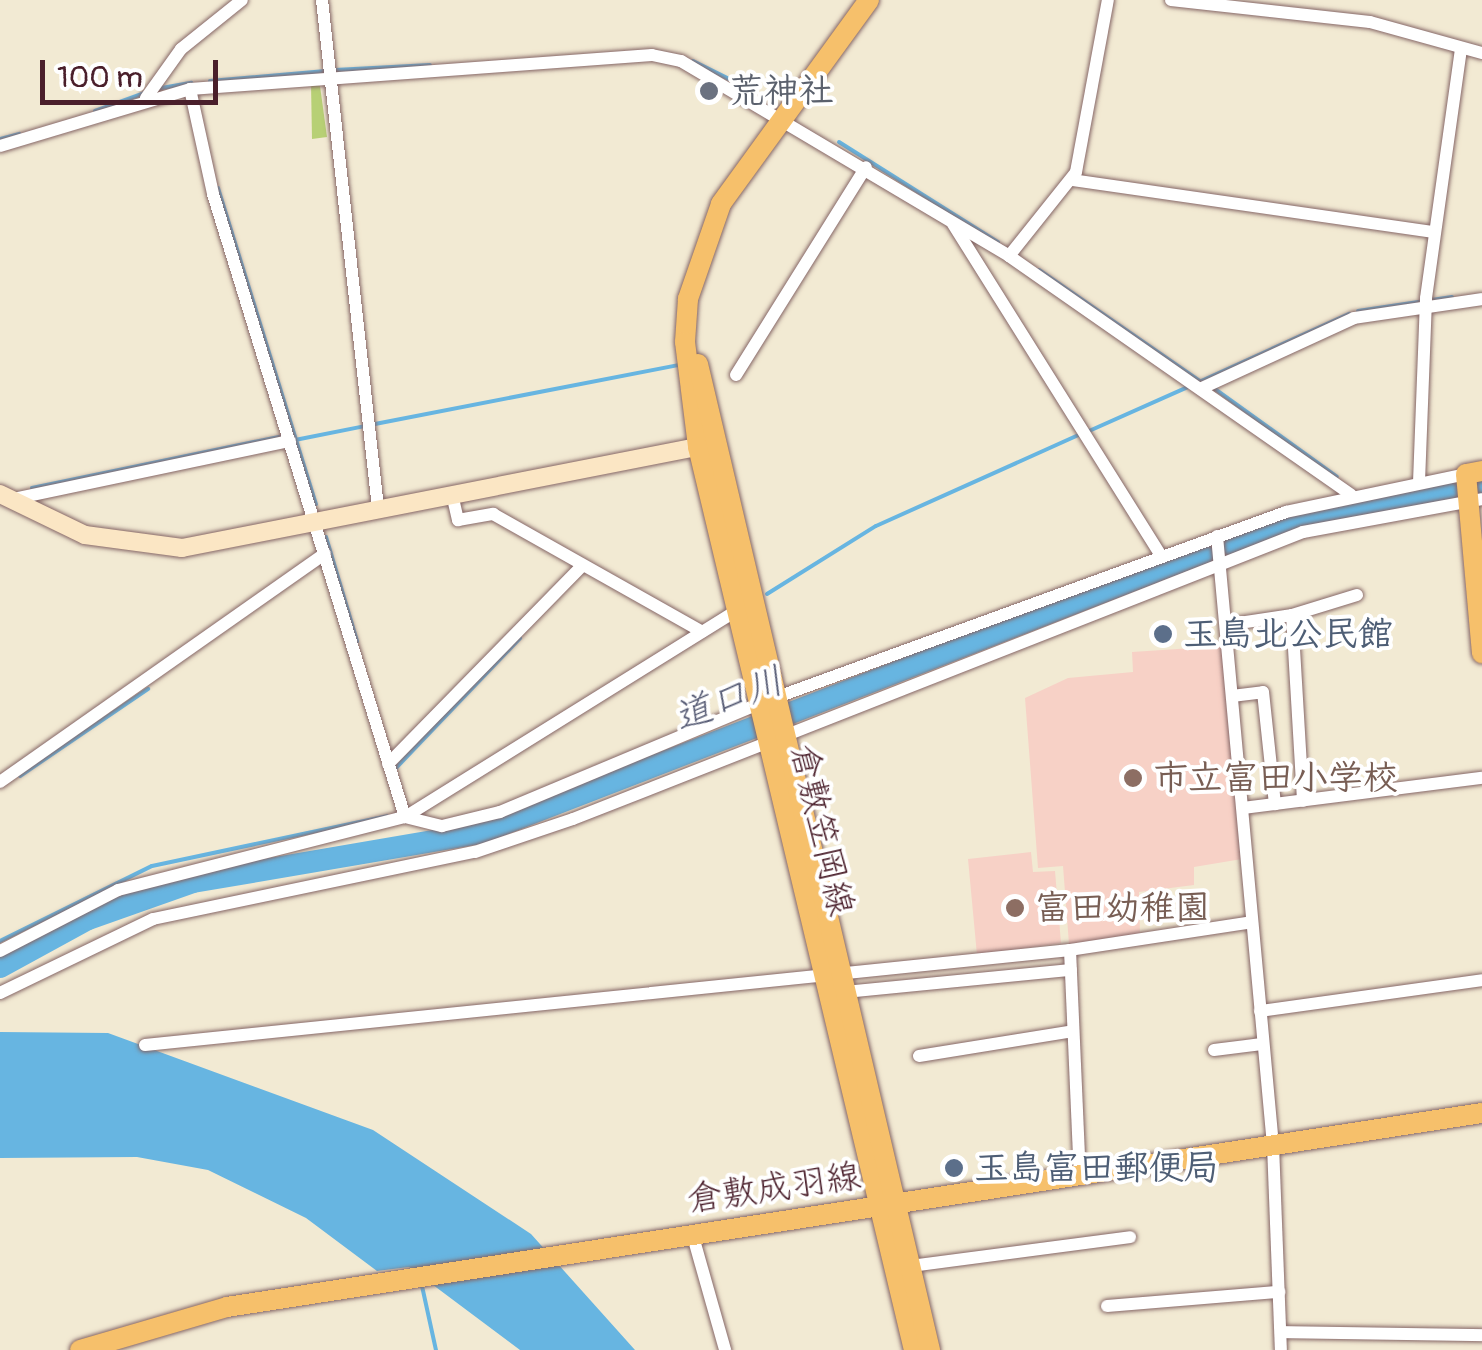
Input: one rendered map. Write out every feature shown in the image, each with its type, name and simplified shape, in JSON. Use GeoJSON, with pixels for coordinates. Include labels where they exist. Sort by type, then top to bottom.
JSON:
{"type":"FeatureCollection","features":[{"type":"Feature","properties":{"kind":"main road","name":"倉敷笠岡線"},"geometry":{"type":"LineString","coordinates":[[766,701],[736,611],[686,342],[698,264],[721,204],[869,0]]}},
{"type":"Feature","properties":{"kind":"main road","name":"倉敷笠岡線"},"geometry":{"type":"LineString","coordinates":[[705,445],[836,980],[887,1204],[914,1350]]}},
{"type":"Feature","properties":{"kind":"main road"},"geometry":{"type":"LineString","coordinates":[[1472,486],[1482,653]]}},
{"type":"Feature","properties":{"kind":"main road","name":"倉敷成羽線"},"geometry":{"type":"LineString","coordinates":[[80,1350],[209,1311],[408,1277],[1482,1114]]}},
{"type":"Feature","properties":{"kind":"main road","name":"倉敷笠岡線"},"geometry":{"type":"LineString","coordinates":[[887,1204],[912,1266],[930,1350]]}},
{"type":"Feature","properties":{"kind":"street"},"geometry":{"type":"LineString","coordinates":[[146,94],[242,0]]}},
{"type":"Feature","properties":{"kind":"street"},"geometry":{"type":"LineString","coordinates":[[322,0],[326,73],[378,508]]}},
{"type":"Feature","properties":{"kind":"street"},"geometry":{"type":"LineString","coordinates":[[1011,253],[1072,180],[1108,0]]}},
{"type":"Feature","properties":{"kind":"street"},"geometry":{"type":"LineString","coordinates":[[1171,0],[1370,22],[1482,53]]}},
{"type":"Feature","properties":{"kind":"street"},"geometry":{"type":"LineString","coordinates":[[1419,482],[1426,301],[1462,49]]}},
{"type":"Feature","properties":{"kind":"street"},"geometry":{"type":"LineString","coordinates":[[0,146],[146,94],[326,73],[652,56],[692,66],[783,116],[951,222],[1011,253],[1351,496]]}},
{"type":"Feature","properties":{"kind":"street"},"geometry":{"type":"LineString","coordinates":[[190,89],[290,441],[392,763],[404,814]]}},
{"type":"Feature","properties":{"kind":"street"},"geometry":{"type":"LineString","coordinates":[[736,376],[866,167]]}},
{"type":"Feature","properties":{"kind":"street"},"geometry":{"type":"LineString","coordinates":[[1072,180],[1433,232]]}},
{"type":"Feature","properties":{"kind":"street"},"geometry":{"type":"LineString","coordinates":[[951,222],[1088,432],[1161,556]]}},
{"type":"Feature","properties":{"kind":"street"},"geometry":{"type":"LineString","coordinates":[[1202,388],[1290,340],[1426,301],[1482,300]]}},
{"type":"Feature","properties":{"kind":"street"},"geometry":{"type":"LineString","coordinates":[[3,498],[290,441]]}},
{"type":"Feature","properties":{"kind":"street"},"geometry":{"type":"LineString","coordinates":[[3,498],[67,529],[139,546],[201,545],[705,445]]}},
{"type":"Feature","properties":{"kind":"street"},"geometry":{"type":"LineString","coordinates":[[404,814],[442,826],[500,812],[766,701],[1217,537],[1351,496],[1419,482],[1472,486]]}},
{"type":"Feature","properties":{"kind":"street"},"geometry":{"type":"LineString","coordinates":[[0,993],[153,920],[475,852],[1220,562],[1303,532],[1472,486]]}},
{"type":"Feature","properties":{"kind":"street"},"geometry":{"type":"LineString","coordinates":[[452,494],[458,520],[492,514],[582,570],[706,630]]}},
{"type":"Feature","properties":{"kind":"street"},"geometry":{"type":"LineString","coordinates":[[1217,537],[1273,1145],[1281,1350]]}},
{"type":"Feature","properties":{"kind":"street"},"geometry":{"type":"LineString","coordinates":[[0,782],[324,550]]}},
{"type":"Feature","properties":{"kind":"street"},"geometry":{"type":"LineString","coordinates":[[392,763],[582,570]]}},
{"type":"Feature","properties":{"kind":"street"},"geometry":{"type":"LineString","coordinates":[[1226,625],[1292,616],[1357,595]]}},
{"type":"Feature","properties":{"kind":"street"},"geometry":{"type":"LineString","coordinates":[[0,951],[168,873],[404,814],[736,611]]}},
{"type":"Feature","properties":{"kind":"street"},"geometry":{"type":"LineString","coordinates":[[1292,616],[1303,800]]}},
{"type":"Feature","properties":{"kind":"street"},"geometry":{"type":"LineString","coordinates":[[1232,696],[1262,692],[1275,804]]}},
{"type":"Feature","properties":{"kind":"street"},"geometry":{"type":"LineString","coordinates":[[1243,808],[1482,778]]}},
{"type":"Feature","properties":{"kind":"street"},"geometry":{"type":"LineString","coordinates":[[144,1045],[836,980],[1252,922]]}},
{"type":"Feature","properties":{"kind":"street"},"geometry":{"type":"LineString","coordinates":[[1070,950],[1080,1175]]}},
{"type":"Feature","properties":{"kind":"street"},"geometry":{"type":"LineString","coordinates":[[836,980],[1070,970]]}},
{"type":"Feature","properties":{"kind":"street"},"geometry":{"type":"LineString","coordinates":[[1260,1011],[1482,980]]}},
{"type":"Feature","properties":{"kind":"street"},"geometry":{"type":"LineString","coordinates":[[919,1056],[1073,1032]]}},
{"type":"Feature","properties":{"kind":"street"},"geometry":{"type":"LineString","coordinates":[[1214,1050],[1262,1044]]}},
{"type":"Feature","properties":{"kind":"street"},"geometry":{"type":"LineString","coordinates":[[692,1233],[725,1350]]}},
{"type":"Feature","properties":{"kind":"street"},"geometry":{"type":"LineString","coordinates":[[912,1266],[1130,1237]]}},
{"type":"Feature","properties":{"kind":"street"},"geometry":{"type":"LineString","coordinates":[[1107,1306],[1280,1292]]}},
{"type":"Feature","properties":{"kind":"street"},"geometry":{"type":"LineString","coordinates":[[1281,1332],[1482,1335]]}},
{"type":"Feature","properties":{"kind":"shaded area","name":"市立富田小学校"},"geometry":{"type":"Polygon","coordinates":[[[1223,646],[1242,859],[1194,867],[1194,885],[1139,892],[1140,935],[1069,944],[1063,866],[1038,868],[1025,698],[1068,678],[1133,672],[1132,652],[1223,646]]]}},
{"type":"Feature","properties":{"kind":"shaded area","name":"富田幼稚園"},"geometry":{"type":"Polygon","coordinates":[[[1031,852],[1033,872],[1055,871],[1061,943],[977,955],[968,859],[1031,852]]]}},
{"type":"Feature","properties":{"kind":"green space"},"geometry":{"type":"Polygon","coordinates":[[[311,83],[320,86],[327,137],[312,139],[311,83]]]}},
{"type":"Feature","properties":{"kind":"water"},"geometry":{"type":"Polygon","coordinates":[[[0,1032],[108,1033],[373,1130],[531,1234],[635,1350],[520,1350],[409,1267],[377,1271],[306,1218],[208,1170],[137,1157],[0,1158],[0,1032]]]}},
{"type":"Feature","properties":{"kind":"waterway"},"geometry":{"type":"LineString","coordinates":[[693,61],[729,79]]}},
{"type":"Feature","properties":{"kind":"waterway"},"geometry":{"type":"LineString","coordinates":[[335,70],[430,65]]}},
{"type":"Feature","properties":{"kind":"waterway"},"geometry":{"type":"LineString","coordinates":[[210,81],[326,71]]}},
{"type":"Feature","properties":{"kind":"waterway"},"geometry":{"type":"LineString","coordinates":[[156,89],[191,83]]}},
{"type":"Feature","properties":{"kind":"waterway"},"geometry":{"type":"LineString","coordinates":[[95,111],[147,92]]}},
{"type":"Feature","properties":{"kind":"waterway"},"geometry":{"type":"LineString","coordinates":[[0,139],[19,134]]}},
{"type":"Feature","properties":{"kind":"waterway"},"geometry":{"type":"LineString","coordinates":[[839,142],[998,242]]}},
{"type":"Feature","properties":{"kind":"waterway"},"geometry":{"type":"LineString","coordinates":[[218,188],[316,504]]}},
{"type":"Feature","properties":{"kind":"waterway"},"geometry":{"type":"LineString","coordinates":[[1039,270],[1200,381]]}},
{"type":"Feature","properties":{"kind":"waterway"},"geometry":{"type":"LineString","coordinates":[[1358,311],[1452,297]]}},
{"type":"Feature","properties":{"kind":"waterway"},"geometry":{"type":"LineString","coordinates":[[1199,382],[1349,314]]}},
{"type":"Feature","properties":{"kind":"waterway"},"geometry":{"type":"LineString","coordinates":[[375,424],[679,365]]}},
{"type":"Feature","properties":{"kind":"waterway"},"geometry":{"type":"LineString","coordinates":[[1089,431],[1190,386]]}},
{"type":"Feature","properties":{"kind":"waterway"},"geometry":{"type":"LineString","coordinates":[[1211,386],[1337,477]]}},
{"type":"Feature","properties":{"kind":"waterway"},"geometry":{"type":"LineString","coordinates":[[295,440],[365,426]]}},
{"type":"Feature","properties":{"kind":"waterway"},"geometry":{"type":"LineString","coordinates":[[767,594],[876,526],[1081,434]]}},
{"type":"Feature","properties":{"kind":"waterway"},"geometry":{"type":"LineString","coordinates":[[32,488],[283,436]]}},
{"type":"Feature","properties":{"kind":"waterway","name":"道口川"},"geometry":{"type":"LineString","coordinates":[[0,967],[88,919],[193,882],[481,833],[1250,535],[1482,486]]}},
{"type":"Feature","properties":{"kind":"waterway"},"geometry":{"type":"LineString","coordinates":[[326,537],[357,641]]}},
{"type":"Feature","properties":{"kind":"waterway"},"geometry":{"type":"LineString","coordinates":[[395,769],[520,638]]}},
{"type":"Feature","properties":{"kind":"waterway"},"geometry":{"type":"LineString","coordinates":[[20,776],[148,689]]}},
{"type":"Feature","properties":{"kind":"waterway"},"geometry":{"type":"LineString","coordinates":[[0,941],[152,866],[387,816]]}},
{"type":"Feature","properties":{"kind":"waterway"},"geometry":{"type":"LineString","coordinates":[[422,1286],[436,1350]]}},
{"type":"Feature","properties":{"kind":"place","name":"荒神社"},"geometry":{"type":"Point","coordinates":[709,91]}},
{"type":"Feature","properties":{"kind":"place","name":"玉島北公民館"},"geometry":{"type":"Point","coordinates":[1163,634]}},
{"type":"Feature","properties":{"kind":"place","name":"市立富田小学校"},"geometry":{"type":"Point","coordinates":[1133,778]}},
{"type":"Feature","properties":{"kind":"place","name":"富田幼稚園"},"geometry":{"type":"Point","coordinates":[1015,908]}},
{"type":"Feature","properties":{"kind":"place","name":"玉島富田郵便局"},"geometry":{"type":"Point","coordinates":[954,1168]}}]}
